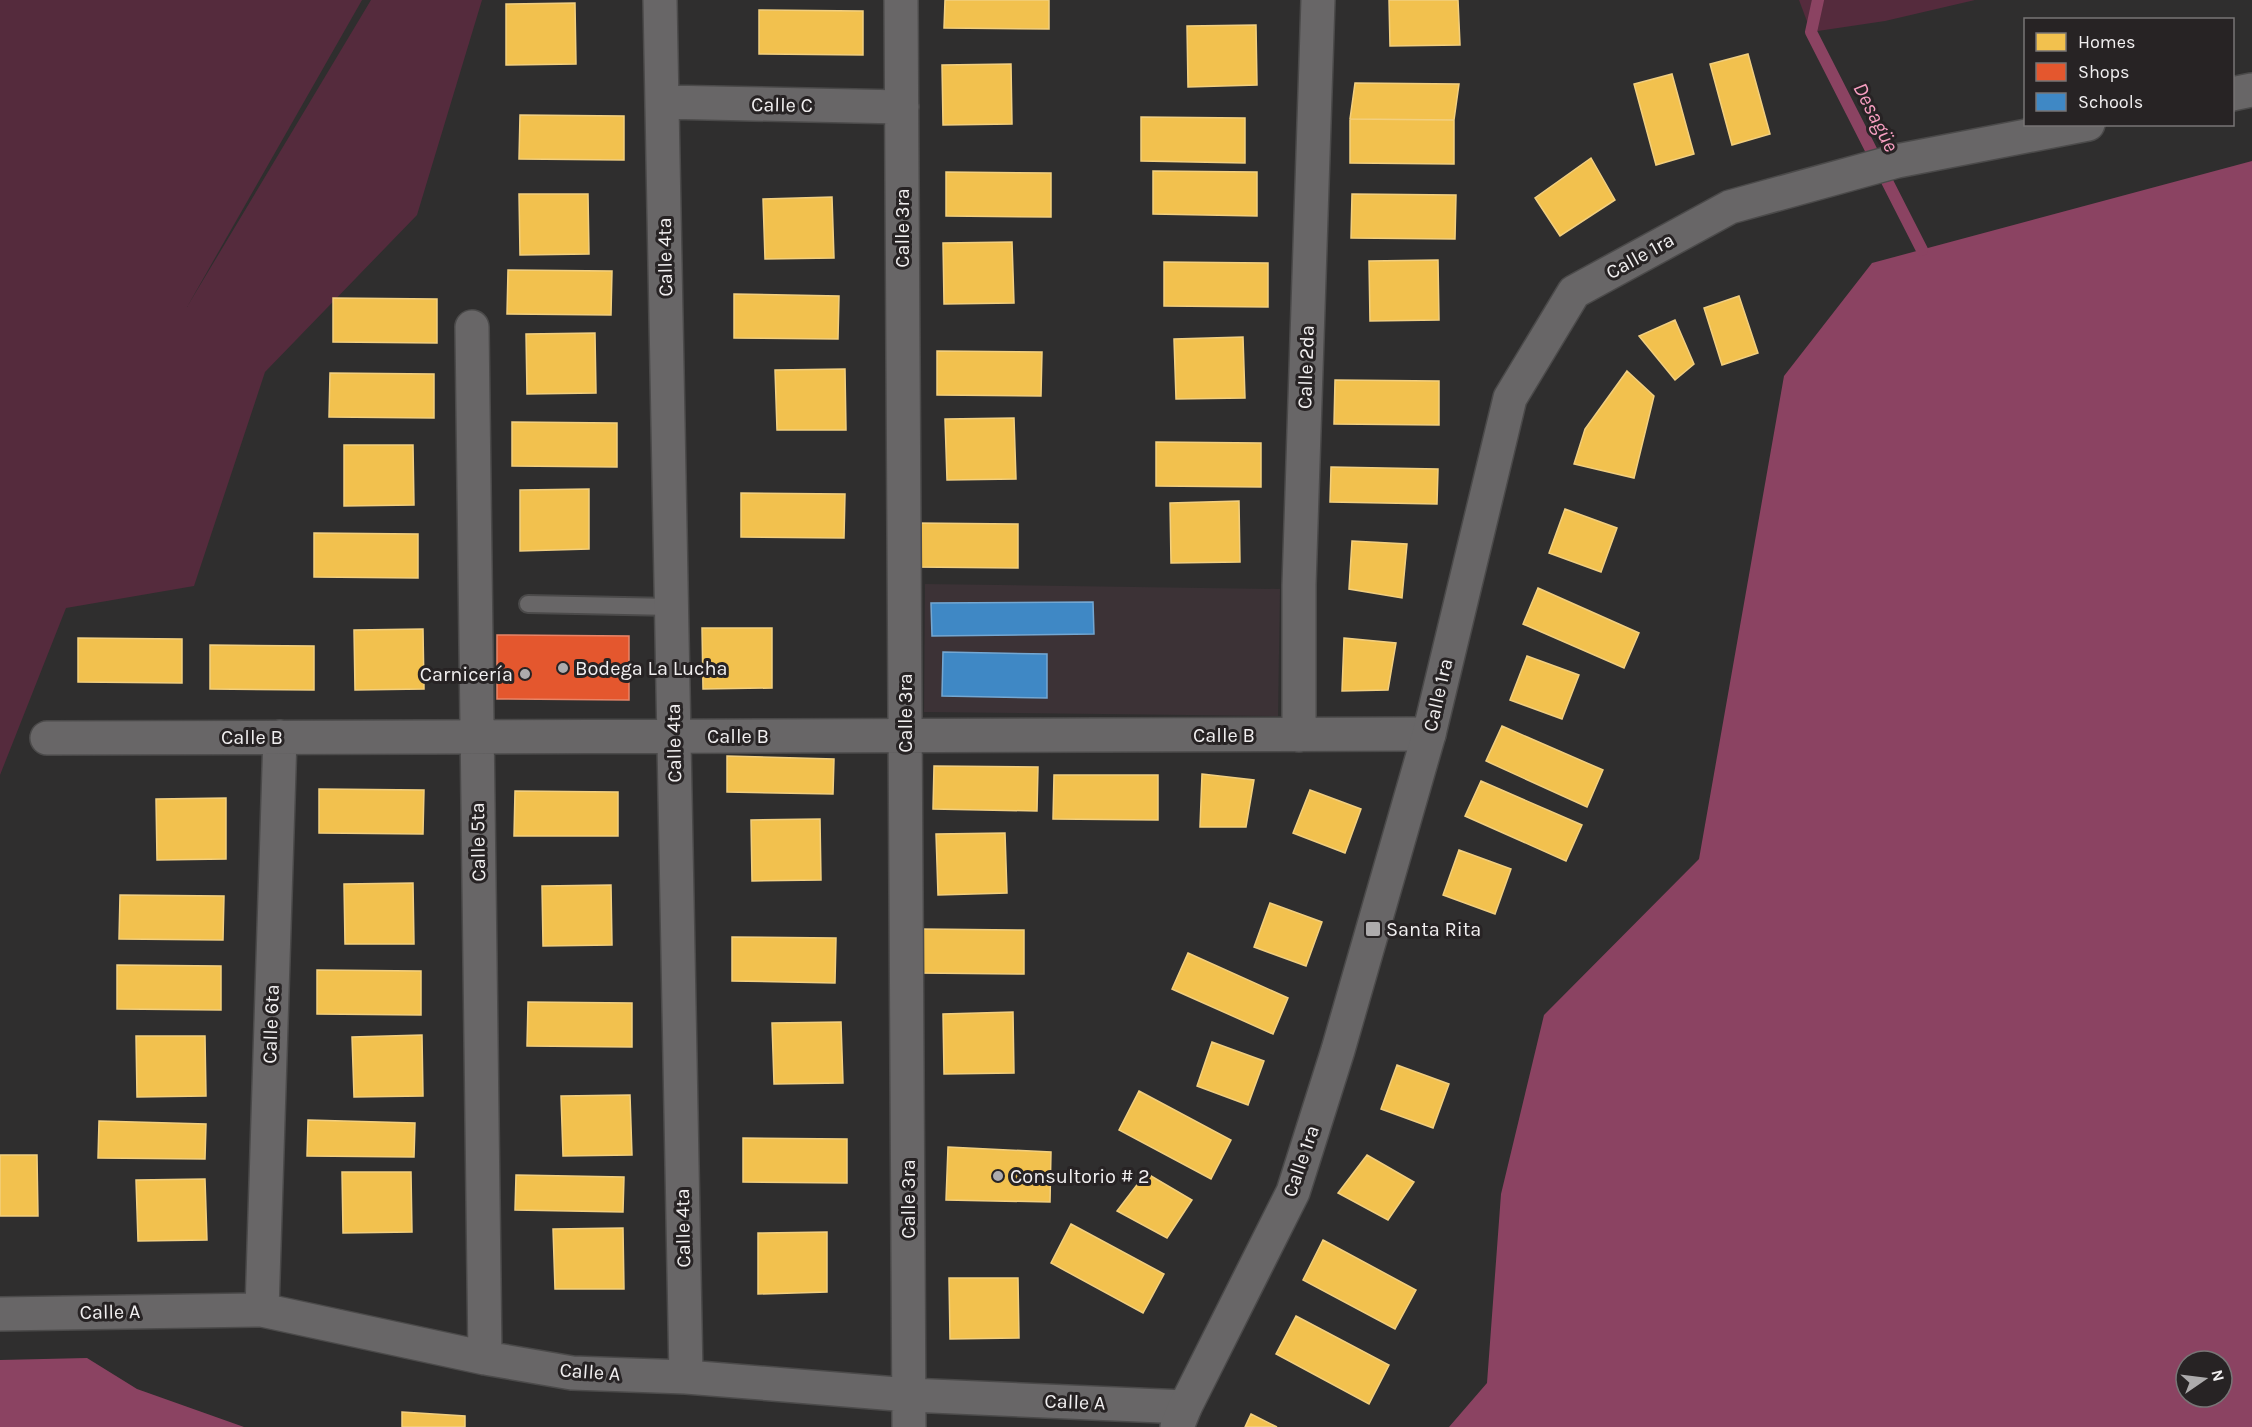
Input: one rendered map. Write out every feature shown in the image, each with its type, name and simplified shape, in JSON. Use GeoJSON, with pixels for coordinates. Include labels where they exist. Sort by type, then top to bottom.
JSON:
{"type":"FeatureCollection","features":[{"type":"Feature","properties":{"kind":"street","name":"Calle 4ta"},"geometry":{"type":"LineString","coordinates":[[660,0],[686,1377]]}},
{"type":"Feature","properties":{"kind":"street","name":"Calle 3ra"},"geometry":{"type":"LineString","coordinates":[[901,0],[909,1427]]}},
{"type":"Feature","properties":{"kind":"street","name":"Calle 2da"},"geometry":{"type":"LineString","coordinates":[[1299,735],[1299,585],[1318,0]]}},
{"type":"Feature","properties":{"kind":"street"},"geometry":{"type":"LineString","coordinates":[[2234,94],[2252,90]]}},
{"type":"Feature","properties":{"kind":"street","name":"Calle C"},"geometry":{"type":"LineString","coordinates":[[662,102],[902,107]]}},
{"type":"Feature","properties":{"kind":"street","name":"Calle 1ra"},"geometry":{"type":"LineString","coordinates":[[1181,1417],[1293,1192],[1338,1050],[1429,734],[1510,398],[1574,292],[1730,207],[1897,161],[2078,126]]}},
{"type":"Feature","properties":{"kind":"street","name":"Calle 5ta"},"geometry":{"type":"LineString","coordinates":[[472,327],[485,1358]]}},
{"type":"Feature","properties":{"kind":"street","name":"Calle B"},"geometry":{"type":"LineString","coordinates":[[47,738],[1429,734]]}},
{"type":"Feature","properties":{"kind":"street","name":"Calle 6ta"},"geometry":{"type":"LineString","coordinates":[[262,1310],[280,737]]}},
{"type":"Feature","properties":{"kind":"street","name":"Calle A"},"geometry":{"type":"LineString","coordinates":[[0,1314],[262,1310],[485,1358],[572,1373],[686,1377],[1181,1417]]}},
{"type":"Feature","properties":{"kind":"lane"},"geometry":{"type":"LineString","coordinates":[[528,604],[672,607]]}},
{"type":"Feature","properties":{"kind":"shaded area"},"geometry":{"type":"Polygon","coordinates":[[[0,0],[362,0],[187,307],[371,0],[482,0],[417,215],[265,372],[194,586],[66,608],[0,775],[0,0]]]}},
{"type":"Feature","properties":{"kind":"shaded area"},"geometry":{"type":"Polygon","coordinates":[[[1799,0],[1975,0],[1885,21],[1811,32],[1799,0]]]}},
{"type":"Feature","properties":{"kind":"shaded area"},"geometry":{"type":"Polygon","coordinates":[[[2252,161],[2252,1427],[1449,1427],[1487,1383],[1501,1194],[1544,1015],[1699,859],[1784,376],[1872,263],[2252,161]]]}},
{"type":"Feature","properties":{"kind":"shaded area"},"geometry":{"type":"Polygon","coordinates":[[[925,584],[1280,589],[1278,716],[924,712],[925,584]]]}},
{"type":"Feature","properties":{"kind":"shaded area"},"geometry":{"type":"Polygon","coordinates":[[[87,1358],[137,1389],[244,1427],[0,1427],[0,1360],[87,1358]]]}},
{"type":"Feature","properties":{"kind":"building: Homes"},"geometry":{"type":"Polygon","coordinates":[[[945,0],[1049,0],[1049,29],[944,28],[945,0]]]}},
{"type":"Feature","properties":{"kind":"building: Homes"},"geometry":{"type":"Polygon","coordinates":[[[1389,0],[1458,0],[1460,45],[1390,46],[1389,0]]]}},
{"type":"Feature","properties":{"kind":"building: Homes"},"geometry":{"type":"Polygon","coordinates":[[[575,3],[576,64],[506,65],[506,4],[575,3]]]}},
{"type":"Feature","properties":{"kind":"building: Homes"},"geometry":{"type":"Polygon","coordinates":[[[759,10],[863,11],[863,55],[759,54],[759,10]]]}},
{"type":"Feature","properties":{"kind":"building: Homes"},"geometry":{"type":"Polygon","coordinates":[[[1256,25],[1257,85],[1188,87],[1187,26],[1256,25]]]}},
{"type":"Feature","properties":{"kind":"building: Homes"},"geometry":{"type":"Polygon","coordinates":[[[1748,54],[1770,134],[1732,145],[1710,64],[1748,54]]]}},
{"type":"Feature","properties":{"kind":"building: Homes"},"geometry":{"type":"Polygon","coordinates":[[[1011,64],[1012,124],[943,125],[942,65],[1011,64]]]}},
{"type":"Feature","properties":{"kind":"building: Homes"},"geometry":{"type":"Polygon","coordinates":[[[1672,74],[1694,154],[1656,165],[1634,84],[1672,74]]]}},
{"type":"Feature","properties":{"kind":"building: Homes"},"geometry":{"type":"Polygon","coordinates":[[[1355,83],[1459,84],[1454,120],[1350,119],[1355,83]]]}},
{"type":"Feature","properties":{"kind":"building: Homes"},"geometry":{"type":"Polygon","coordinates":[[[520,115],[624,116],[624,160],[519,159],[520,115]]]}},
{"type":"Feature","properties":{"kind":"building: Homes"},"geometry":{"type":"Polygon","coordinates":[[[1141,117],[1245,118],[1245,163],[1141,161],[1141,117]]]}},
{"type":"Feature","properties":{"kind":"building: Homes"},"geometry":{"type":"Polygon","coordinates":[[[1350,119],[1454,120],[1454,164],[1350,163],[1350,119]]]}},
{"type":"Feature","properties":{"kind":"building: Homes"},"geometry":{"type":"Polygon","coordinates":[[[1591,158],[1615,200],[1560,236],[1535,198],[1591,158]]]}},
{"type":"Feature","properties":{"kind":"building: Homes"},"geometry":{"type":"Polygon","coordinates":[[[1153,171],[1257,172],[1257,216],[1153,214],[1153,171]]]}},
{"type":"Feature","properties":{"kind":"building: Homes"},"geometry":{"type":"Polygon","coordinates":[[[946,172],[1051,173],[1051,217],[946,216],[946,172]]]}},
{"type":"Feature","properties":{"kind":"building: Homes"},"geometry":{"type":"Polygon","coordinates":[[[519,194],[588,194],[589,254],[520,255],[519,194]]]}},
{"type":"Feature","properties":{"kind":"building: Homes"},"geometry":{"type":"Polygon","coordinates":[[[1352,194],[1456,195],[1455,239],[1351,238],[1352,194]]]}},
{"type":"Feature","properties":{"kind":"building: Homes"},"geometry":{"type":"Polygon","coordinates":[[[832,197],[834,258],[765,259],[763,199],[832,197]]]}},
{"type":"Feature","properties":{"kind":"building: Homes"},"geometry":{"type":"Polygon","coordinates":[[[1012,242],[1014,303],[944,304],[943,243],[1012,242]]]}},
{"type":"Feature","properties":{"kind":"building: Homes"},"geometry":{"type":"Polygon","coordinates":[[[1438,260],[1439,320],[1370,321],[1369,261],[1438,260]]]}},
{"type":"Feature","properties":{"kind":"building: Homes"},"geometry":{"type":"Polygon","coordinates":[[[1164,262],[1268,263],[1268,307],[1164,306],[1164,262]]]}},
{"type":"Feature","properties":{"kind":"building: Homes"},"geometry":{"type":"Polygon","coordinates":[[[508,270],[612,271],[611,315],[507,314],[508,270]]]}},
{"type":"Feature","properties":{"kind":"building: Homes"},"geometry":{"type":"Polygon","coordinates":[[[734,294],[839,296],[838,339],[734,338],[734,294]]]}},
{"type":"Feature","properties":{"kind":"building: Homes"},"geometry":{"type":"Polygon","coordinates":[[[1739,296],[1758,353],[1722,365],[1704,308],[1739,296]]]}},
{"type":"Feature","properties":{"kind":"building: Homes"},"geometry":{"type":"Polygon","coordinates":[[[333,298],[437,299],[437,343],[333,342],[333,298]]]}},
{"type":"Feature","properties":{"kind":"building: Homes"},"geometry":{"type":"Polygon","coordinates":[[[1675,320],[1694,364],[1675,380],[1639,336],[1675,320]]]}},
{"type":"Feature","properties":{"kind":"building: Homes"},"geometry":{"type":"Polygon","coordinates":[[[595,333],[596,393],[527,394],[526,334],[595,333]]]}},
{"type":"Feature","properties":{"kind":"building: Homes"},"geometry":{"type":"Polygon","coordinates":[[[1243,337],[1245,398],[1176,399],[1174,339],[1243,337]]]}},
{"type":"Feature","properties":{"kind":"building: Homes"},"geometry":{"type":"Polygon","coordinates":[[[937,351],[1042,352],[1041,396],[937,395],[937,351]]]}},
{"type":"Feature","properties":{"kind":"building: Homes"},"geometry":{"type":"Polygon","coordinates":[[[845,369],[846,430],[777,430],[775,370],[845,369]]]}},
{"type":"Feature","properties":{"kind":"building: Homes"},"geometry":{"type":"Polygon","coordinates":[[[1627,371],[1654,396],[1634,478],[1574,464],[1585,429],[1627,371]]]}},
{"type":"Feature","properties":{"kind":"building: Homes"},"geometry":{"type":"Polygon","coordinates":[[[330,373],[434,374],[434,418],[329,417],[330,373]]]}},
{"type":"Feature","properties":{"kind":"building: Homes"},"geometry":{"type":"Polygon","coordinates":[[[1335,380],[1439,381],[1439,425],[1334,424],[1335,380]]]}},
{"type":"Feature","properties":{"kind":"building: Homes"},"geometry":{"type":"Polygon","coordinates":[[[1014,418],[1016,479],[947,480],[945,419],[1014,418]]]}},
{"type":"Feature","properties":{"kind":"building: Homes"},"geometry":{"type":"Polygon","coordinates":[[[512,422],[617,423],[617,467],[512,466],[512,422]]]}},
{"type":"Feature","properties":{"kind":"building: Homes"},"geometry":{"type":"Polygon","coordinates":[[[1156,442],[1261,443],[1261,487],[1156,486],[1156,442]]]}},
{"type":"Feature","properties":{"kind":"building: Homes"},"geometry":{"type":"Polygon","coordinates":[[[344,445],[413,445],[414,505],[344,506],[344,445]]]}},
{"type":"Feature","properties":{"kind":"building: Homes"},"geometry":{"type":"Polygon","coordinates":[[[1331,467],[1438,469],[1437,504],[1330,502],[1331,467]]]}},
{"type":"Feature","properties":{"kind":"building: Homes"},"geometry":{"type":"Polygon","coordinates":[[[589,489],[589,549],[520,551],[520,490],[589,489]]]}},
{"type":"Feature","properties":{"kind":"building: Homes"},"geometry":{"type":"Polygon","coordinates":[[[741,493],[845,494],[844,538],[741,537],[741,493]]]}},
{"type":"Feature","properties":{"kind":"building: Homes"},"geometry":{"type":"Polygon","coordinates":[[[1239,501],[1240,562],[1171,563],[1170,503],[1239,501]]]}},
{"type":"Feature","properties":{"kind":"building: Homes"},"geometry":{"type":"Polygon","coordinates":[[[1565,509],[1617,528],[1601,572],[1549,553],[1565,509]]]}},
{"type":"Feature","properties":{"kind":"building: Homes"},"geometry":{"type":"Polygon","coordinates":[[[915,523],[1018,524],[1018,568],[914,567],[915,523]]]}},
{"type":"Feature","properties":{"kind":"building: Homes"},"geometry":{"type":"Polygon","coordinates":[[[314,533],[418,534],[418,578],[314,577],[314,533]]]}},
{"type":"Feature","properties":{"kind":"building: Homes"},"geometry":{"type":"Polygon","coordinates":[[[1352,541],[1407,544],[1402,598],[1349,589],[1352,541]]]}},
{"type":"Feature","properties":{"kind":"building: Homes"},"geometry":{"type":"Polygon","coordinates":[[[1538,588],[1639,633],[1624,668],[1523,624],[1538,588]]]}},
{"type":"Feature","properties":{"kind":"building: Homes"},"geometry":{"type":"Polygon","coordinates":[[[702,628],[772,628],[772,688],[703,689],[702,628]]]}},
{"type":"Feature","properties":{"kind":"building: Homes"},"geometry":{"type":"Polygon","coordinates":[[[423,629],[424,689],[355,690],[354,630],[423,629]]]}},
{"type":"Feature","properties":{"kind":"building: Homes"},"geometry":{"type":"Polygon","coordinates":[[[78,638],[182,639],[182,683],[78,682],[78,638]]]}},
{"type":"Feature","properties":{"kind":"building: Homes"},"geometry":{"type":"Polygon","coordinates":[[[1344,638],[1396,643],[1388,690],[1342,691],[1344,638]]]}},
{"type":"Feature","properties":{"kind":"building: Homes"},"geometry":{"type":"Polygon","coordinates":[[[210,645],[314,646],[314,690],[210,689],[210,645]]]}},
{"type":"Feature","properties":{"kind":"building: Homes"},"geometry":{"type":"Polygon","coordinates":[[[1527,656],[1579,675],[1562,719],[1510,700],[1527,656]]]}},
{"type":"Feature","properties":{"kind":"building: Homes"},"geometry":{"type":"Polygon","coordinates":[[[1502,726],[1603,770],[1587,807],[1486,761],[1502,726]]]}},
{"type":"Feature","properties":{"kind":"building: Homes"},"geometry":{"type":"Polygon","coordinates":[[[727,756],[834,759],[833,794],[727,792],[727,756]]]}},
{"type":"Feature","properties":{"kind":"building: Homes"},"geometry":{"type":"Polygon","coordinates":[[[934,766],[1038,767],[1037,811],[933,809],[934,766]]]}},
{"type":"Feature","properties":{"kind":"building: Homes"},"geometry":{"type":"Polygon","coordinates":[[[1202,774],[1254,780],[1246,827],[1200,827],[1202,774]]]}},
{"type":"Feature","properties":{"kind":"building: Homes"},"geometry":{"type":"Polygon","coordinates":[[[1054,775],[1158,775],[1158,820],[1053,819],[1054,775]]]}},
{"type":"Feature","properties":{"kind":"building: Homes"},"geometry":{"type":"Polygon","coordinates":[[[1481,781],[1582,825],[1566,861],[1465,816],[1481,781]]]}},
{"type":"Feature","properties":{"kind":"building: Homes"},"geometry":{"type":"Polygon","coordinates":[[[319,789],[424,790],[423,834],[319,833],[319,789]]]}},
{"type":"Feature","properties":{"kind":"building: Homes"},"geometry":{"type":"Polygon","coordinates":[[[1310,790],[1361,809],[1345,853],[1293,833],[1310,790]]]}},
{"type":"Feature","properties":{"kind":"building: Homes"},"geometry":{"type":"Polygon","coordinates":[[[515,791],[618,792],[618,836],[514,836],[515,791]]]}},
{"type":"Feature","properties":{"kind":"building: Homes"},"geometry":{"type":"Polygon","coordinates":[[[226,798],[226,859],[157,860],[156,799],[226,798]]]}},
{"type":"Feature","properties":{"kind":"building: Homes"},"geometry":{"type":"Polygon","coordinates":[[[820,819],[821,880],[752,881],[751,820],[820,819]]]}},
{"type":"Feature","properties":{"kind":"building: Homes"},"geometry":{"type":"Polygon","coordinates":[[[1005,833],[1007,893],[938,895],[936,834],[1005,833]]]}},
{"type":"Feature","properties":{"kind":"building: Homes"},"geometry":{"type":"Polygon","coordinates":[[[1459,850],[1511,869],[1495,914],[1443,895],[1459,850]]]}},
{"type":"Feature","properties":{"kind":"building: Homes"},"geometry":{"type":"Polygon","coordinates":[[[413,883],[414,944],[345,944],[344,884],[413,883]]]}},
{"type":"Feature","properties":{"kind":"building: Homes"},"geometry":{"type":"Polygon","coordinates":[[[611,885],[612,945],[543,946],[542,886],[611,885]]]}},
{"type":"Feature","properties":{"kind":"building: Homes"},"geometry":{"type":"Polygon","coordinates":[[[120,895],[224,896],[223,940],[119,939],[120,895]]]}},
{"type":"Feature","properties":{"kind":"building: Homes"},"geometry":{"type":"Polygon","coordinates":[[[1270,903],[1322,922],[1306,966],[1254,947],[1270,903]]]}},
{"type":"Feature","properties":{"kind":"building: Homes"},"geometry":{"type":"Polygon","coordinates":[[[920,929],[1024,930],[1024,974],[919,973],[920,929]]]}},
{"type":"Feature","properties":{"kind":"building: Homes"},"geometry":{"type":"Polygon","coordinates":[[[732,937],[836,938],[835,983],[732,981],[732,937]]]}},
{"type":"Feature","properties":{"kind":"building: Homes"},"geometry":{"type":"Polygon","coordinates":[[[1188,953],[1288,998],[1273,1034],[1172,989],[1188,953]]]}},
{"type":"Feature","properties":{"kind":"building: Homes"},"geometry":{"type":"Polygon","coordinates":[[[117,965],[221,966],[221,1010],[117,1009],[117,965]]]}},
{"type":"Feature","properties":{"kind":"building: Homes"},"geometry":{"type":"Polygon","coordinates":[[[317,970],[421,971],[421,1015],[317,1014],[317,970]]]}},
{"type":"Feature","properties":{"kind":"building: Homes"},"geometry":{"type":"Polygon","coordinates":[[[528,1002],[632,1003],[632,1047],[527,1046],[528,1002]]]}},
{"type":"Feature","properties":{"kind":"building: Homes"},"geometry":{"type":"Polygon","coordinates":[[[1013,1012],[1014,1073],[944,1074],[943,1014],[1013,1012]]]}},
{"type":"Feature","properties":{"kind":"building: Homes"},"geometry":{"type":"Polygon","coordinates":[[[841,1022],[843,1083],[774,1084],[772,1023],[841,1022]]]}},
{"type":"Feature","properties":{"kind":"building: Homes"},"geometry":{"type":"Polygon","coordinates":[[[422,1035],[423,1096],[354,1097],[352,1037],[422,1035]]]}},
{"type":"Feature","properties":{"kind":"building: Homes"},"geometry":{"type":"Polygon","coordinates":[[[136,1036],[205,1036],[206,1096],[137,1097],[136,1036]]]}},
{"type":"Feature","properties":{"kind":"building: Homes"},"geometry":{"type":"Polygon","coordinates":[[[1212,1042],[1264,1061],[1248,1105],[1197,1086],[1212,1042]]]}},
{"type":"Feature","properties":{"kind":"building: Homes"},"geometry":{"type":"Polygon","coordinates":[[[1397,1065],[1449,1084],[1433,1128],[1381,1109],[1397,1065]]]}},
{"type":"Feature","properties":{"kind":"building: Homes"},"geometry":{"type":"Polygon","coordinates":[[[1139,1091],[1231,1140],[1211,1179],[1119,1130],[1139,1091]]]}},
{"type":"Feature","properties":{"kind":"building: Homes"},"geometry":{"type":"Polygon","coordinates":[[[630,1095],[632,1155],[563,1156],[561,1096],[630,1095]]]}},
{"type":"Feature","properties":{"kind":"building: Homes"},"geometry":{"type":"Polygon","coordinates":[[[308,1120],[415,1123],[414,1157],[307,1156],[308,1120]]]}},
{"type":"Feature","properties":{"kind":"building: Homes"},"geometry":{"type":"Polygon","coordinates":[[[99,1121],[206,1124],[205,1159],[98,1158],[99,1121]]]}},
{"type":"Feature","properties":{"kind":"building: Homes"},"geometry":{"type":"Polygon","coordinates":[[[743,1138],[847,1139],[847,1183],[743,1182],[743,1138]]]}},
{"type":"Feature","properties":{"kind":"building: Homes","name":"Consultorio # 2"},"geometry":{"type":"Polygon","coordinates":[[[948,1147],[1051,1152],[1050,1202],[946,1200],[948,1147]]]}},
{"type":"Feature","properties":{"kind":"building: Homes"},"geometry":{"type":"Polygon","coordinates":[[[0,1155],[37,1155],[38,1216],[0,1216],[0,1155]]]}},
{"type":"Feature","properties":{"kind":"building: Homes"},"geometry":{"type":"Polygon","coordinates":[[[1367,1155],[1414,1182],[1388,1220],[1338,1193],[1367,1155]]]}},
{"type":"Feature","properties":{"kind":"building: Homes"},"geometry":{"type":"Polygon","coordinates":[[[342,1172],[411,1172],[412,1232],[343,1233],[342,1172]]]}},
{"type":"Feature","properties":{"kind":"building: Homes"},"geometry":{"type":"Polygon","coordinates":[[[1146,1173],[1192,1200],[1167,1238],[1117,1211],[1146,1173]]]}},
{"type":"Feature","properties":{"kind":"building: Homes"},"geometry":{"type":"Polygon","coordinates":[[[516,1175],[624,1177],[623,1212],[515,1210],[516,1175]]]}},
{"type":"Feature","properties":{"kind":"building: Homes"},"geometry":{"type":"Polygon","coordinates":[[[205,1179],[207,1240],[138,1241],[136,1180],[205,1179]]]}},
{"type":"Feature","properties":{"kind":"building: Homes"},"geometry":{"type":"Polygon","coordinates":[[[1071,1224],[1164,1274],[1143,1313],[1051,1263],[1071,1224]]]}},
{"type":"Feature","properties":{"kind":"building: Homes"},"geometry":{"type":"Polygon","coordinates":[[[623,1228],[624,1289],[555,1289],[553,1229],[623,1228]]]}},
{"type":"Feature","properties":{"kind":"building: Homes"},"geometry":{"type":"Polygon","coordinates":[[[827,1232],[827,1292],[758,1294],[758,1233],[827,1232]]]}},
{"type":"Feature","properties":{"kind":"building: Homes"},"geometry":{"type":"Polygon","coordinates":[[[1323,1240],[1416,1290],[1395,1329],[1303,1280],[1323,1240]]]}},
{"type":"Feature","properties":{"kind":"building: Homes"},"geometry":{"type":"Polygon","coordinates":[[[949,1278],[1018,1278],[1019,1338],[950,1339],[949,1278]]]}},
{"type":"Feature","properties":{"kind":"building: Homes"},"geometry":{"type":"Polygon","coordinates":[[[1296,1316],[1389,1365],[1369,1404],[1276,1354],[1296,1316]]]}},
{"type":"Feature","properties":{"kind":"building: Homes"},"geometry":{"type":"Polygon","coordinates":[[[402,1412],[465,1416],[465,1427],[402,1427],[402,1412]]]}},
{"type":"Feature","properties":{"kind":"building: Homes"},"geometry":{"type":"Polygon","coordinates":[[[1251,1414],[1277,1427],[1245,1427],[1251,1414]]]}},
{"type":"Feature","properties":{"kind":"building: Shops","name":"Bodega La Lucha"},"geometry":{"type":"Polygon","coordinates":[[[497,635],[629,636],[629,700],[497,699],[497,635]]]}},
{"type":"Feature","properties":{"kind":"building: Schools"},"geometry":{"type":"Polygon","coordinates":[[[1093,602],[1094,634],[932,636],[931,603],[1093,602]]]}},
{"type":"Feature","properties":{"kind":"building: Schools"},"geometry":{"type":"Polygon","coordinates":[[[943,652],[1047,654],[1047,698],[942,696],[943,652]]]}},
{"type":"Feature","properties":{"kind":"waterway","name":"Desagüe"},"geometry":{"type":"LineString","coordinates":[[1818,0],[1811,32],[1922,250]]}},
{"type":"Feature","properties":{"kind":"place","name":"Bodega La Lucha"},"geometry":{"type":"Point","coordinates":[563,668]}},
{"type":"Feature","properties":{"kind":"place","name":"Carnicería"},"geometry":{"type":"Point","coordinates":[525,674]}},
{"type":"Feature","properties":{"kind":"place","name":"Santa Rita"},"geometry":{"type":"Point","coordinates":[1373,929]}},
{"type":"Feature","properties":{"kind":"place","name":"Consultorio # 2"},"geometry":{"type":"Point","coordinates":[998,1176]}}]}
